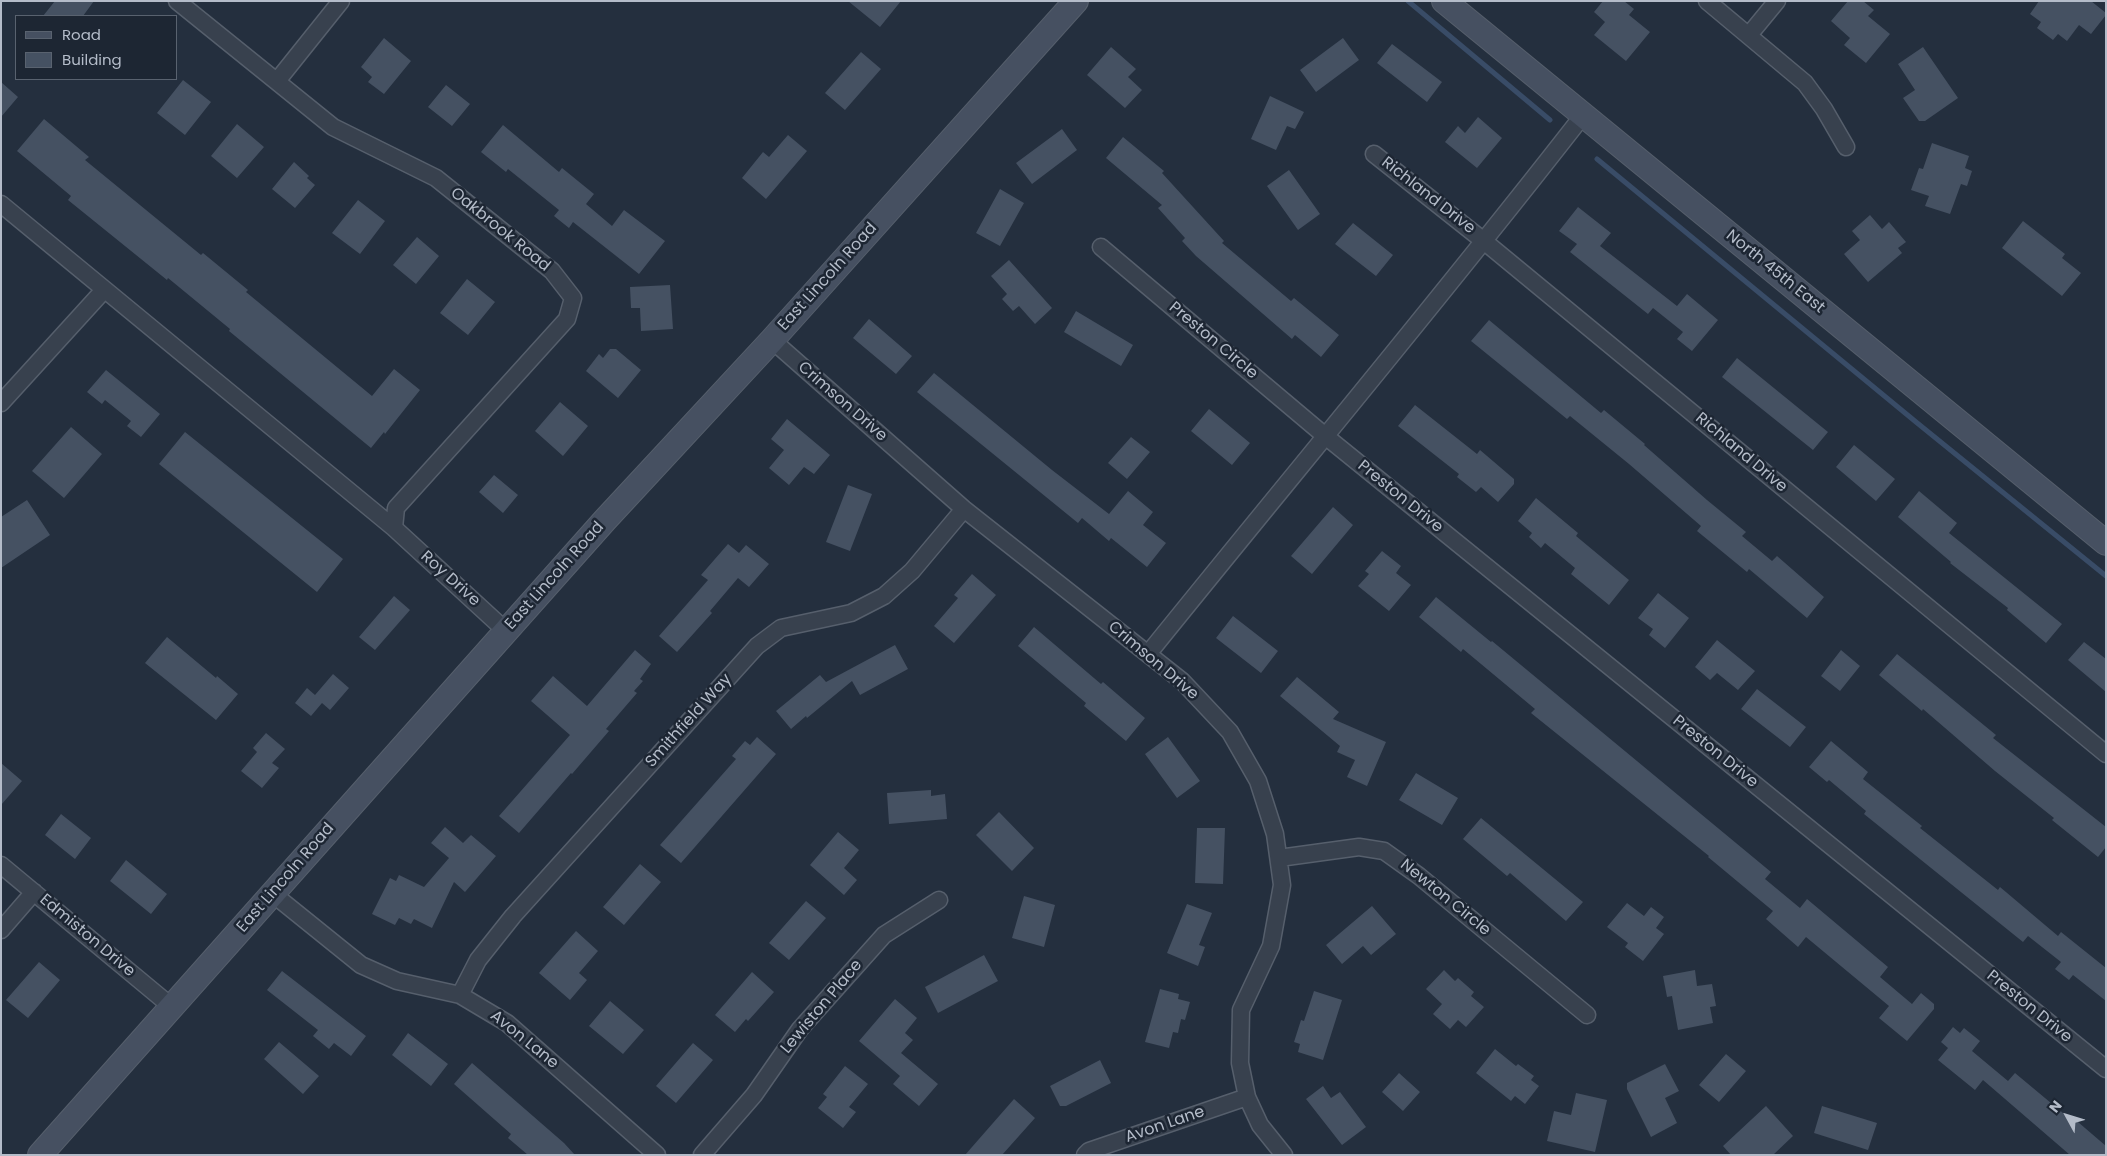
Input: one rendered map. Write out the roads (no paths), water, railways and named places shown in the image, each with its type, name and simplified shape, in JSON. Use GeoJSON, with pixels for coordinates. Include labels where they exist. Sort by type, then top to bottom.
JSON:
{"type":"FeatureCollection","features":[{"type":"Feature","properties":{"kind":"main road","name":"East Lincoln Road"},"geometry":{"type":"LineString","coordinates":[[40,1155],[605,520],[772,340],[1076,1]]}},
{"type":"Feature","properties":{"kind":"main road","name":"North 45th East"},"geometry":{"type":"LineString","coordinates":[[1444,1],[2106,543]]}},
{"type":"Feature","properties":{"kind":"street","name":"Oakbrook Road"},"geometry":{"type":"LineString","coordinates":[[177,1],[333,127],[436,178],[552,272],[574,298],[567,319],[396,508],[394,528]]}},
{"type":"Feature","properties":{"kind":"street"},"geometry":{"type":"LineString","coordinates":[[277,81],[341,1]]}},
{"type":"Feature","properties":{"kind":"street"},"geometry":{"type":"LineString","coordinates":[[1707,1],[1805,83],[1824,109],[1846,147]]}},
{"type":"Feature","properties":{"kind":"street"},"geometry":{"type":"LineString","coordinates":[[1749,36],[1777,1]]}},
{"type":"Feature","properties":{"kind":"street"},"geometry":{"type":"LineString","coordinates":[[1148,654],[1324,435],[1485,242],[1584,114]]}},
{"type":"Feature","properties":{"kind":"street","name":"Richland Drive"},"geometry":{"type":"LineString","coordinates":[[1374,154],[1485,242],[2106,754]]}},
{"type":"Feature","properties":{"kind":"street","name":"Roy Drive"},"geometry":{"type":"LineString","coordinates":[[1,204],[394,528],[506,631]]}},
{"type":"Feature","properties":{"kind":"street","name":"Preston Circle"},"geometry":{"type":"LineString","coordinates":[[1102,247],[1324,435]]}},
{"type":"Feature","properties":{"kind":"street"},"geometry":{"type":"LineString","coordinates":[[1,403],[104,290]]}},
{"type":"Feature","properties":{"kind":"street","name":"Crimson Drive"},"geometry":{"type":"LineString","coordinates":[[772,340],[964,509],[1182,681],[1230,732],[1258,781],[1275,834],[1282,884],[1271,946],[1241,1010],[1240,1063],[1247,1097],[1260,1125],[1284,1155]]}},
{"type":"Feature","properties":{"kind":"street","name":"Preston Drive"},"geometry":{"type":"LineString","coordinates":[[1324,435],[2106,1069]]}},
{"type":"Feature","properties":{"kind":"street","name":"Smithfield Way"},"geometry":{"type":"LineString","coordinates":[[460,995],[478,960],[513,916],[757,646],[781,628],[851,613],[884,596],[912,571],[964,509]]}},
{"type":"Feature","properties":{"kind":"street","name":"Newton Circle"},"geometry":{"type":"LineString","coordinates":[[1278,858],[1359,847],[1384,851],[1419,876],[1587,1015]]}},
{"type":"Feature","properties":{"kind":"street","name":"Edmiston Drive"},"geometry":{"type":"LineString","coordinates":[[1,866],[172,1007]]}},
{"type":"Feature","properties":{"kind":"street"},"geometry":{"type":"LineString","coordinates":[[1,930],[34,892]]}},
{"type":"Feature","properties":{"kind":"street","name":"Avon Lane"},"geometry":{"type":"LineString","coordinates":[[273,894],[361,964],[396,980],[460,995],[507,1023],[657,1155]]}},
{"type":"Feature","properties":{"kind":"street","name":"Lewiston Place"},"geometry":{"type":"LineString","coordinates":[[702,1155],[754,1095],[800,1029],[884,935],[939,900]]}},
{"type":"Feature","properties":{"kind":"street","name":"Avon Lane"},"geometry":{"type":"LineString","coordinates":[[1084,1155],[1089,1151],[1247,1097]]}},
{"type":"Feature","properties":{"kind":"waterway"},"geometry":{"type":"LineString","coordinates":[[1408,1],[1550,120]]}},
{"type":"Feature","properties":{"kind":"waterway"},"geometry":{"type":"LineString","coordinates":[[1597,159],[2106,576]]}}]}
